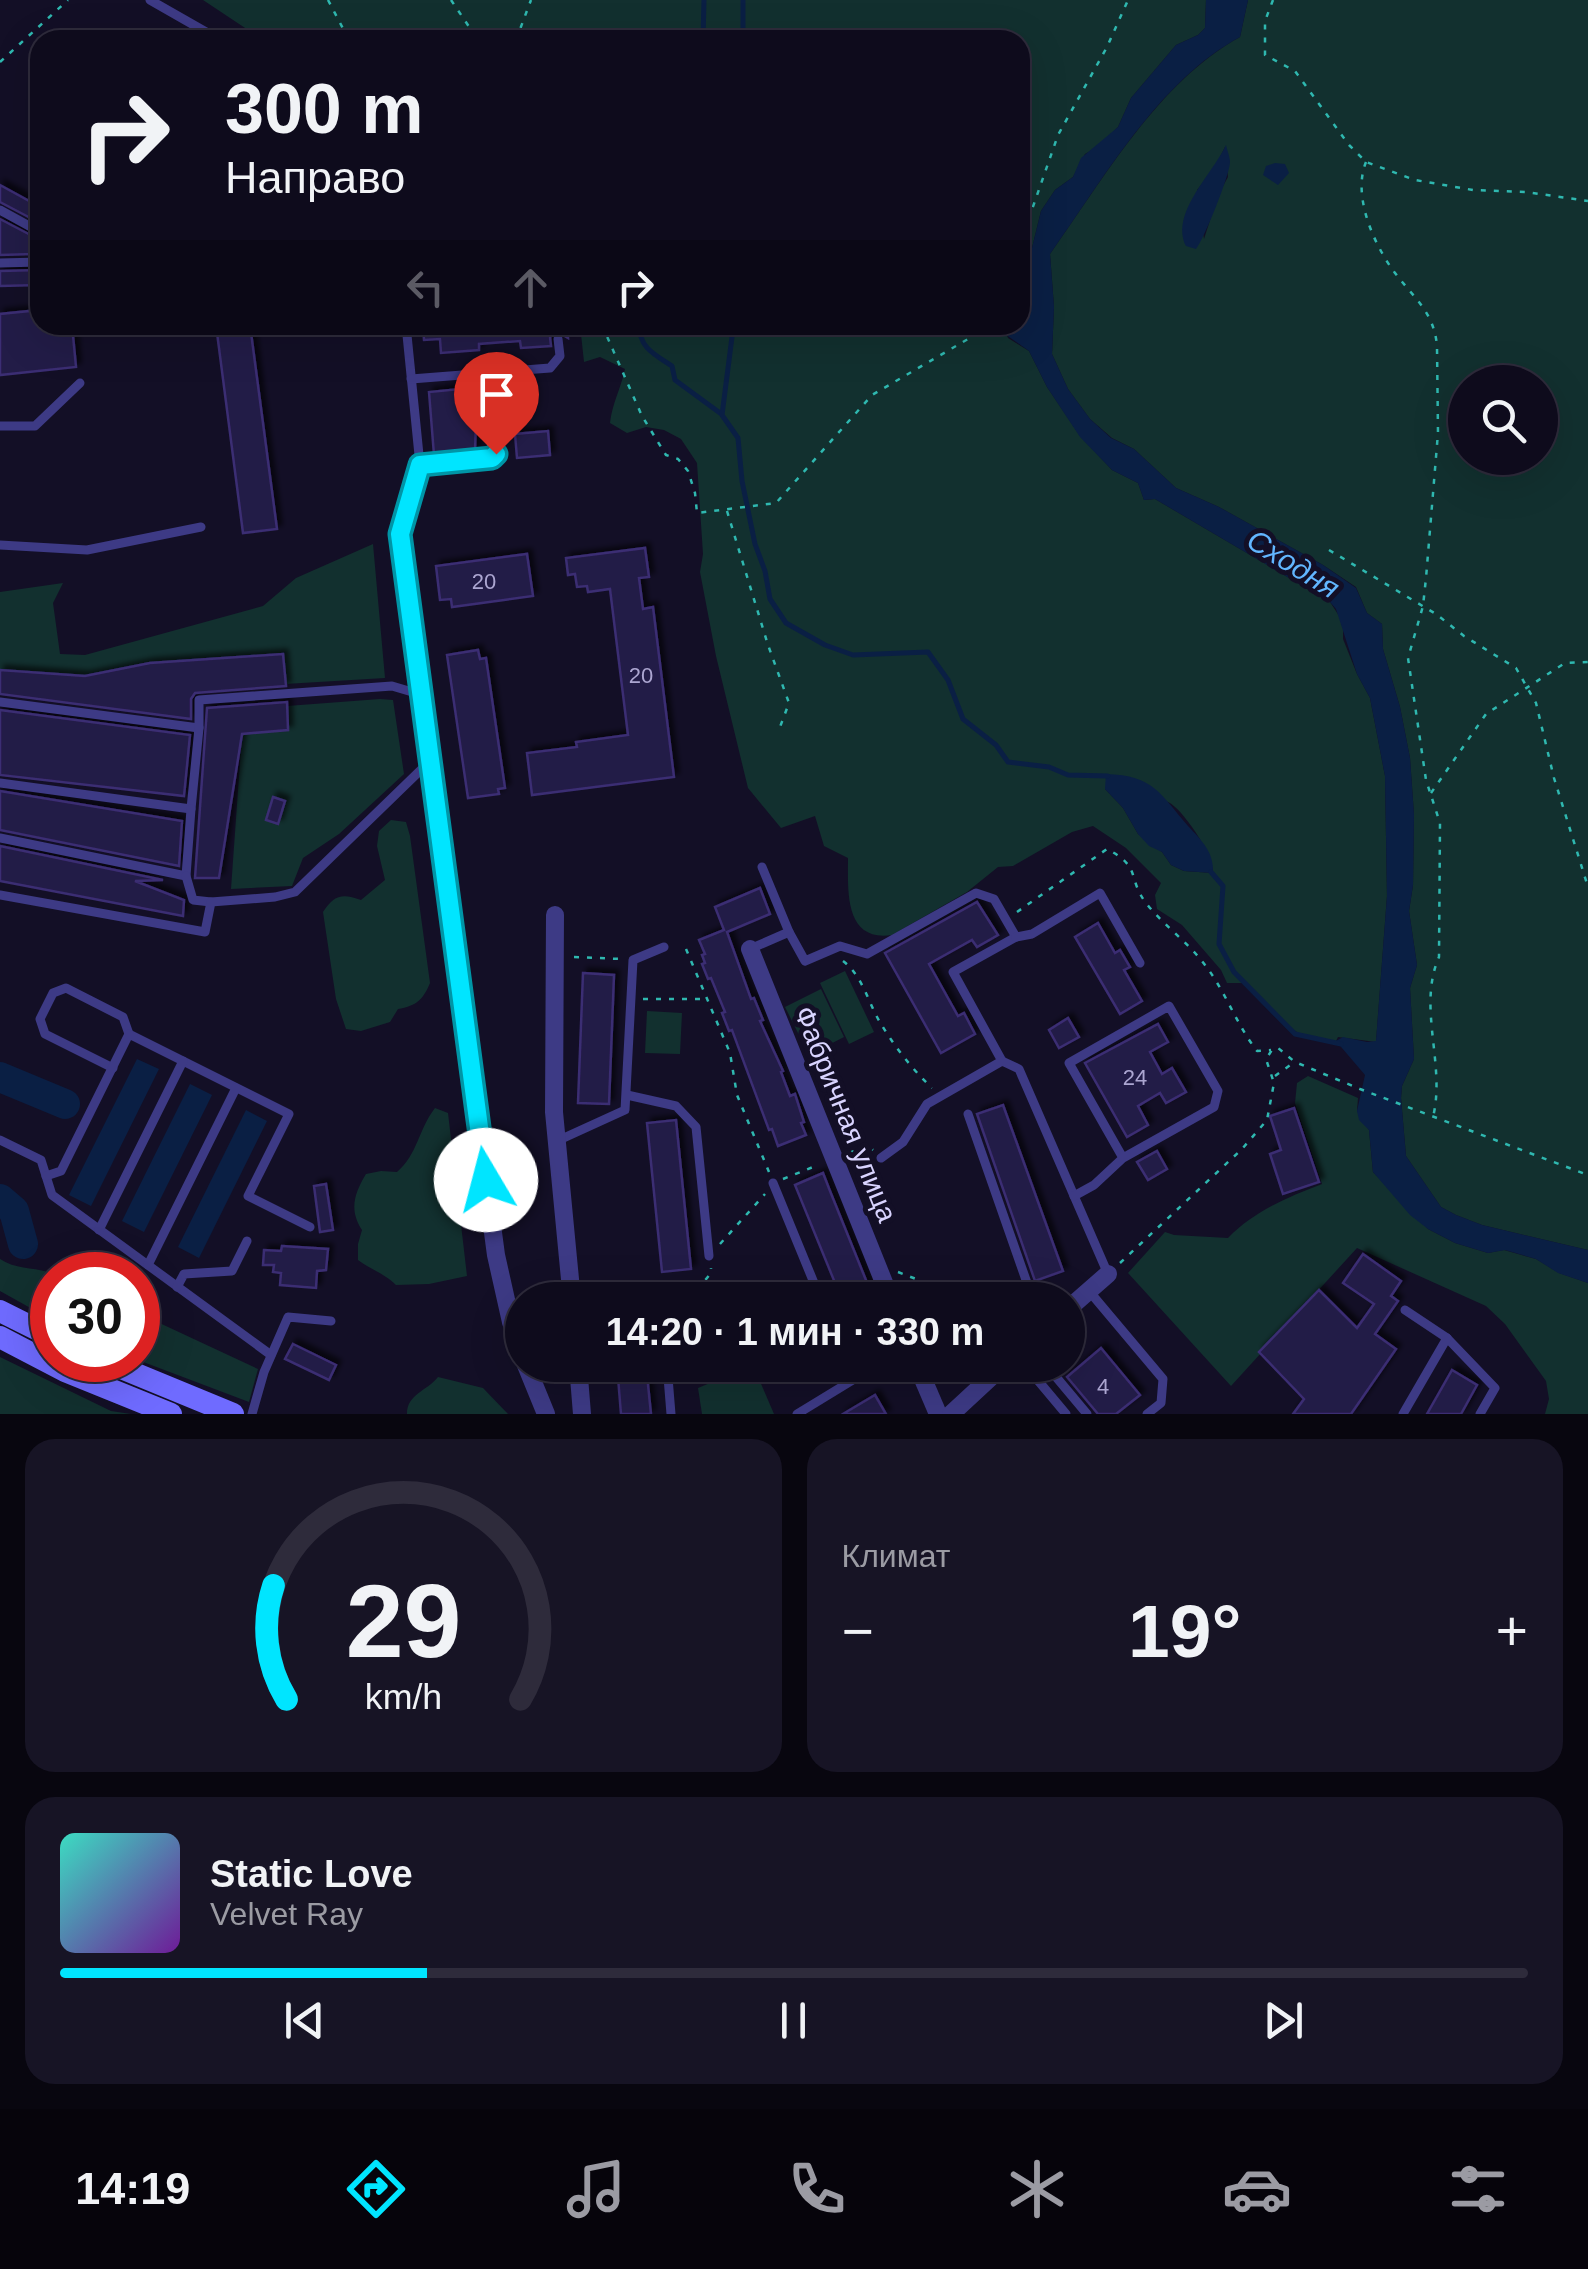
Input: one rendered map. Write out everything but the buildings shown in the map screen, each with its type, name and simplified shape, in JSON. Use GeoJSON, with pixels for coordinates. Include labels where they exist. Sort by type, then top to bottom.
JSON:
{"type":"FeatureCollection","features":[{"type":"Feature","properties":{"kind":"main road"},"geometry":{"type":"LineString","coordinates":[[0,1310],[30,1326]]}},
{"type":"Feature","properties":{"kind":"main road"},"geometry":{"type":"LineString","coordinates":[[0,1337],[65,1371],[171,1414]]}},
{"type":"Feature","properties":{"kind":"main road"},"geometry":{"type":"LineString","coordinates":[[155,1382],[233,1414]]}},
{"type":"Feature","properties":{"kind":"street"},"geometry":{"type":"LineString","coordinates":[[400,534],[496,1256],[505,1296]]}},
{"type":"Feature","properties":{"kind":"street"},"geometry":{"type":"LineString","coordinates":[[554,914],[557,1141],[570,1282]]}},
{"type":"Feature","properties":{"kind":"street","name":"Фабричная улица"},"geometry":{"type":"LineString","coordinates":[[750,948],[883,1282]]}},
{"type":"Feature","properties":{"kind":"street"},"geometry":{"type":"LineString","coordinates":[[1085,1294],[1108,1274]]}},
{"type":"Feature","properties":{"kind":"street"},"geometry":{"type":"LineString","coordinates":[[533,1382],[546,1414]]}},
{"type":"Feature","properties":{"kind":"street"},"geometry":{"type":"LineString","coordinates":[[579,1382],[582,1414]]}},
{"type":"Feature","properties":{"kind":"street"},"geometry":{"type":"LineString","coordinates":[[924,1382],[938,1414]]}},
{"type":"Feature","properties":{"kind":"street"},"geometry":{"type":"LineString","coordinates":[[951,1414],[986,1382]]}},
{"type":"Feature","properties":{"kind":"lane"},"geometry":{"type":"LineString","coordinates":[[150,0],[202,30]]}},
{"type":"Feature","properties":{"kind":"lane"},"geometry":{"type":"LineString","coordinates":[[0,210],[30,226]]}},
{"type":"Feature","properties":{"kind":"lane"},"geometry":{"type":"LineString","coordinates":[[0,263],[30,262]]}},
{"type":"Feature","properties":{"kind":"lane"},"geometry":{"type":"LineString","coordinates":[[400,534],[420,465],[407,335]]}},
{"type":"Feature","properties":{"kind":"lane"},"geometry":{"type":"LineString","coordinates":[[411,380],[550,368],[560,356],[558,339]]}},
{"type":"Feature","properties":{"kind":"lane"},"geometry":{"type":"LineString","coordinates":[[420,465],[495,457],[489,373]]}},
{"type":"Feature","properties":{"kind":"lane"},"geometry":{"type":"LineString","coordinates":[[0,426],[35,426],[80,383]]}},
{"type":"Feature","properties":{"kind":"lane"},"geometry":{"type":"LineString","coordinates":[[0,546],[87,550],[201,527]]}},
{"type":"Feature","properties":{"kind":"lane"},"geometry":{"type":"LineString","coordinates":[[419,694],[392,686],[198,700],[186,876],[193,900],[275,898],[295,892],[429,762]]}},
{"type":"Feature","properties":{"kind":"lane"},"geometry":{"type":"LineString","coordinates":[[0,702],[199,728]]}},
{"type":"Feature","properties":{"kind":"lane"},"geometry":{"type":"LineString","coordinates":[[0,783],[191,808]]}},
{"type":"Feature","properties":{"kind":"lane"},"geometry":{"type":"LineString","coordinates":[[0,838],[186,876]]}},
{"type":"Feature","properties":{"kind":"lane"},"geometry":{"type":"LineString","coordinates":[[762,867],[805,961],[840,946],[867,954],[976,893],[994,898],[1016,937]]}},
{"type":"Feature","properties":{"kind":"lane"},"geometry":{"type":"LineString","coordinates":[[1108,1274],[1019,1069],[1002,1061],[953,972],[1016,937],[1032,934],[1100,893],[1140,962]]}},
{"type":"Feature","properties":{"kind":"lane"},"geometry":{"type":"LineString","coordinates":[[0,895],[205,932],[211,902]]}},
{"type":"Feature","properties":{"kind":"lane"},"geometry":{"type":"LineString","coordinates":[[750,948],[789,932]]}},
{"type":"Feature","properties":{"kind":"lane"},"geometry":{"type":"LineString","coordinates":[[557,1141],[625,1110],[633,960],[664,947]]}},
{"type":"Feature","properties":{"kind":"lane"},"geometry":{"type":"LineString","coordinates":[[46,1176],[61,1171],[113,1068],[129,1034],[124,1017],[66,988],[53,993],[40,1019],[45,1034],[113,1068]]}},
{"type":"Feature","properties":{"kind":"lane"},"geometry":{"type":"LineString","coordinates":[[1074,1196],[1094,1185],[1123,1158],[1214,1106],[1218,1092],[1169,1006],[1069,1063],[1123,1158]]}},
{"type":"Feature","properties":{"kind":"lane"},"geometry":{"type":"LineString","coordinates":[[129,1034],[289,1114],[248,1196],[310,1227]]}},
{"type":"Feature","properties":{"kind":"lane"},"geometry":{"type":"LineString","coordinates":[[99,1230],[183,1061]]}},
{"type":"Feature","properties":{"kind":"lane"},"geometry":{"type":"LineString","coordinates":[[882,1158],[903,1142],[927,1104],[1002,1061]]}},
{"type":"Feature","properties":{"kind":"lane"},"geometry":{"type":"LineString","coordinates":[[155,1252],[236,1088]]}},
{"type":"Feature","properties":{"kind":"lane"},"geometry":{"type":"LineString","coordinates":[[627,1094],[676,1106],[696,1126],[710,1256]]}},
{"type":"Feature","properties":{"kind":"lane"},"geometry":{"type":"LineString","coordinates":[[968,1114],[1028,1282]]}},
{"type":"Feature","properties":{"kind":"lane"},"geometry":{"type":"LineString","coordinates":[[0,1140],[42,1160],[52,1195],[129,1252]]}},
{"type":"Feature","properties":{"kind":"lane"},"geometry":{"type":"LineString","coordinates":[[774,1186],[814,1282]]}},
{"type":"Feature","properties":{"kind":"lane"},"geometry":{"type":"LineString","coordinates":[[177,1287],[184,1274],[232,1271],[247,1241]]}},
{"type":"Feature","properties":{"kind":"lane"},"geometry":{"type":"LineString","coordinates":[[160,1275],[271,1355]]}},
{"type":"Feature","properties":{"kind":"lane"},"geometry":{"type":"LineString","coordinates":[[1089,1290],[1163,1379],[1161,1403],[1147,1414]]}},
{"type":"Feature","properties":{"kind":"lane"},"geometry":{"type":"LineString","coordinates":[[1405,1310],[1447,1338],[1495,1388],[1480,1414]]}},
{"type":"Feature","properties":{"kind":"lane"},"geometry":{"type":"LineString","coordinates":[[252,1414],[288,1317],[331,1320]]}},
{"type":"Feature","properties":{"kind":"lane"},"geometry":{"type":"LineString","coordinates":[[1403,1414],[1447,1338]]}},
{"type":"Feature","properties":{"kind":"lane"},"geometry":{"type":"LineString","coordinates":[[669,1382],[672,1414]]}},
{"type":"Feature","properties":{"kind":"lane"},"geometry":{"type":"LineString","coordinates":[[797,1414],[851,1382]]}},
{"type":"Feature","properties":{"kind":"lane"},"geometry":{"type":"LineString","coordinates":[[1039,1382],[1066,1414]]}},
{"type":"Feature","properties":{"kind":"lane"},"geometry":{"type":"LineString","coordinates":[[1060,1382],[1087,1414]]}},
{"type":"Feature","properties":{"kind":"path"},"geometry":{"type":"LineString","coordinates":[[35,30],[68,0]]}},
{"type":"Feature","properties":{"kind":"path"},"geometry":{"type":"LineString","coordinates":[[328,0],[344,30]]}},
{"type":"Feature","properties":{"kind":"path"},"geometry":{"type":"LineString","coordinates":[[451,0],[471,30]]}},
{"type":"Feature","properties":{"kind":"path"},"geometry":{"type":"LineString","coordinates":[[520,30],[531,0]]}},
{"type":"Feature","properties":{"kind":"path"},"geometry":{"type":"LineString","coordinates":[[1030,215],[1058,135],[1128,0]]}},
{"type":"Feature","properties":{"kind":"path"},"geometry":{"type":"LineString","coordinates":[[1273,0],[1264,21],[1266,55],[1295,71],[1349,146],[1366,162],[1434,184],[1588,202]]}},
{"type":"Feature","properties":{"kind":"path"},"geometry":{"type":"LineString","coordinates":[[0,62],[30,35]]}},
{"type":"Feature","properties":{"kind":"path"},"geometry":{"type":"LineString","coordinates":[[1366,162],[1361,175],[1364,204],[1380,246],[1395,272],[1425,305],[1436,332],[1438,433],[1423,606],[1408,658],[1420,750],[1442,838],[1439,956],[1432,972],[1431,1014],[1437,1074],[1434,1117]]}},
{"type":"Feature","properties":{"kind":"path"},"geometry":{"type":"LineString","coordinates":[[606,335],[642,416],[666,455],[678,460],[688,471],[697,513],[776,503],[872,394],[975,335]]}},
{"type":"Feature","properties":{"kind":"path"},"geometry":{"type":"LineString","coordinates":[[729,509],[768,646],[789,704],[780,728]]}},
{"type":"Feature","properties":{"kind":"path"},"geometry":{"type":"LineString","coordinates":[[1329,550],[1516,668],[1536,703],[1554,778],[1588,887]]}},
{"type":"Feature","properties":{"kind":"path"},"geometry":{"type":"LineString","coordinates":[[1430,794],[1486,714],[1565,663],[1588,662]]}},
{"type":"Feature","properties":{"kind":"path"},"geometry":{"type":"LineString","coordinates":[[1006,920],[1107,849],[1130,864],[1144,901],[1204,962],[1226,994],[1238,1027],[1257,1051],[1278,1048],[1296,1062],[1360,1089],[1588,1175]]}},
{"type":"Feature","properties":{"kind":"path"},"geometry":{"type":"LineString","coordinates":[[686,949],[730,1054],[737,1095],[774,1186],[710,1256],[711,1273],[704,1282]]}},
{"type":"Feature","properties":{"kind":"path"},"geometry":{"type":"LineString","coordinates":[[829,951],[854,969],[881,1024],[913,1070],[940,1096]]}},
{"type":"Feature","properties":{"kind":"path"},"geometry":{"type":"LineString","coordinates":[[555,956],[633,960]]}},
{"type":"Feature","properties":{"kind":"path"},"geometry":{"type":"LineString","coordinates":[[631,999],[707,1000]]}},
{"type":"Feature","properties":{"kind":"path"},"geometry":{"type":"LineString","coordinates":[[1108,1274],[1242,1150],[1267,1120],[1274,1077],[1266,1060],[1272,1050]]}},
{"type":"Feature","properties":{"kind":"path"},"geometry":{"type":"LineString","coordinates":[[1274,1077],[1296,1062]]}},
{"type":"Feature","properties":{"kind":"path"},"geometry":{"type":"LineString","coordinates":[[876,1263],[924,1282]]}},
{"type":"Feature","properties":{"kind":"green space"},"geometry":{"type":"Polygon","coordinates":[[[203,0],[1206,0],[1205,28],[1176,45],[1131,98],[1118,127],[1085,154],[1073,177],[1055,190],[1041,211],[1030,270],[1030,30],[248,30],[203,0]]]}},
{"type":"Feature","properties":{"kind":"green space"},"geometry":{"type":"Polygon","coordinates":[[[1248,0],[1588,0],[1588,1250],[1482,1225],[1456,1215],[1441,1207],[1406,1156],[1401,1098],[1414,1059],[1410,988],[1417,965],[1409,911],[1414,815],[1410,758],[1383,649],[1382,624],[1367,613],[1356,587],[1219,507],[1176,488],[1134,449],[1112,438],[1090,419],[1068,389],[1052,354],[1050,254],[1134,135],[1183,79],[1240,37],[1248,0]],[[1225,147],[1197,190],[1204,239],[1218,195],[1228,177],[1225,147]]]}},
{"type":"Feature","properties":{"kind":"green space"},"geometry":{"type":"Polygon","coordinates":[[[581,335],[1007,335],[1029,351],[1047,387],[1080,436],[1112,470],[1138,483],[1144,500],[1155,499],[1330,602],[1343,622],[1343,639],[1370,698],[1385,776],[1387,896],[1376,1042],[1305,1036],[1293,1030],[1244,983],[1227,983],[1221,970],[1182,925],[1157,909],[1155,895],[1161,883],[1126,848],[1093,826],[1072,832],[1013,866],[998,867],[967,892],[892,935],[865,931],[857,922],[849,899],[848,858],[824,846],[815,816],[781,828],[748,788],[700,572],[703,554],[697,463],[681,439],[664,430],[646,427],[627,433],[610,423],[625,369],[600,357],[584,362],[581,335]],[[1105,789],[1123,808],[1138,834],[1162,852],[1171,865],[1184,871],[1213,873],[1203,844],[1189,822],[1168,802],[1105,789]]]}},
{"type":"Feature","properties":{"kind":"green space"},"geometry":{"type":"Polygon","coordinates":[[[373,544],[385,678],[285,684],[282,654],[150,663],[85,676],[0,670],[0,592],[63,583],[53,603],[60,654],[85,655],[263,606],[296,578],[373,544]]]}},
{"type":"Feature","properties":{"kind":"green space"},"geometry":{"type":"Polygon","coordinates":[[[393,700],[404,774],[339,834],[303,858],[292,886],[231,889],[242,734],[288,730],[287,706],[393,700]]]}},
{"type":"Feature","properties":{"kind":"green space"},"geometry":{"type":"Polygon","coordinates":[[[391,820],[406,822],[410,836],[430,983],[418,1001],[398,1009],[390,1022],[361,1031],[346,1029],[336,999],[323,912],[339,897],[361,900],[385,880],[377,846],[379,831],[391,820]]]}},
{"type":"Feature","properties":{"kind":"green space"},"geometry":{"type":"Polygon","coordinates":[[[845,971],[874,1032],[849,1044],[820,983],[845,971]]]}},
{"type":"Feature","properties":{"kind":"green space"},"geometry":{"type":"Polygon","coordinates":[[[821,989],[844,1037],[809,1055],[785,1007],[821,989]]]}},
{"type":"Feature","properties":{"kind":"green space"},"geometry":{"type":"Polygon","coordinates":[[[647,1011],[682,1013],[680,1054],[645,1053],[647,1011]]]}},
{"type":"Feature","properties":{"kind":"green space"},"geometry":{"type":"Polygon","coordinates":[[[1308,1076],[1358,1098],[1357,1111],[1369,1130],[1373,1172],[1428,1229],[1488,1253],[1504,1250],[1536,1259],[1559,1273],[1588,1283],[1588,1414],[1545,1414],[1549,1399],[1546,1381],[1505,1324],[1486,1306],[1357,1248],[1231,1386],[1128,1273],[1165,1232],[1228,1238],[1260,1212],[1322,1184],[1295,1103],[1297,1083],[1308,1076]]]}},
{"type":"Feature","properties":{"kind":"green space"},"geometry":{"type":"Polygon","coordinates":[[[435,1108],[448,1113],[467,1276],[429,1284],[396,1285],[358,1260],[362,1230],[355,1216],[356,1195],[366,1174],[397,1172],[404,1165],[435,1108]]]}},
{"type":"Feature","properties":{"kind":"green space"},"geometry":{"type":"Polygon","coordinates":[[[0,1259],[30,1268],[30,1308],[0,1291],[0,1259]]]}},
{"type":"Feature","properties":{"kind":"green space"},"geometry":{"type":"Polygon","coordinates":[[[160,1323],[258,1369],[249,1402],[160,1368],[160,1323]]]}},
{"type":"Feature","properties":{"kind":"green space"},"geometry":{"type":"Polygon","coordinates":[[[0,1357],[30,1372],[30,1382],[51,1382],[111,1411],[131,1414],[0,1414],[0,1357]]]}},
{"type":"Feature","properties":{"kind":"green space"},"geometry":{"type":"Polygon","coordinates":[[[438,1377],[483,1388],[508,1414],[407,1414],[414,1397],[438,1377]]]}},
{"type":"Feature","properties":{"kind":"green space"},"geometry":{"type":"Polygon","coordinates":[[[712,1382],[760,1382],[774,1414],[702,1414],[698,1388],[712,1382]]]}},
{"type":"Feature","properties":{"kind":"water","name":"Сходня"},"geometry":{"type":"Polygon","coordinates":[[[1206,0],[1248,0],[1240,37],[1210,56],[1158,105],[1050,254],[1052,354],[1068,389],[1090,419],[1111,438],[1134,449],[1176,488],[1219,507],[1323,565],[1356,588],[1367,613],[1382,624],[1383,649],[1410,758],[1414,815],[1409,911],[1417,965],[1410,988],[1414,1059],[1401,1098],[1406,1156],[1441,1207],[1456,1215],[1482,1225],[1588,1250],[1588,1283],[1558,1273],[1536,1259],[1505,1250],[1488,1253],[1455,1243],[1410,1215],[1373,1172],[1369,1130],[1359,1120],[1357,1111],[1365,1075],[1336,1041],[1343,1037],[1376,1041],[1387,896],[1385,776],[1370,698],[1357,674],[1336,609],[1155,499],[1144,500],[1138,483],[1112,470],[1080,437],[1029,351],[1006,335],[1030,335],[1030,270],[1041,211],[1055,190],[1073,177],[1081,158],[1118,127],[1131,98],[1176,45],[1205,28],[1206,0]]]}},
{"type":"Feature","properties":{"kind":"water"},"geometry":{"type":"Polygon","coordinates":[[[1226,145],[1230,162],[1216,207],[1196,249],[1186,246],[1183,233],[1188,207],[1226,145]]]}},
{"type":"Feature","properties":{"kind":"water"},"geometry":{"type":"Polygon","coordinates":[[[1285,164],[1289,173],[1278,185],[1263,175],[1266,166],[1285,164]]]}},
{"type":"Feature","properties":{"kind":"water"},"geometry":{"type":"Polygon","coordinates":[[[1106,774],[1135,778],[1155,789],[1206,847],[1213,873],[1184,871],[1149,846],[1105,789],[1106,774]]]}},
{"type":"Feature","properties":{"kind":"water"},"geometry":{"type":"Polygon","coordinates":[[[137,1059],[159,1069],[91,1206],[69,1195],[137,1059]]]}},
{"type":"Feature","properties":{"kind":"water"},"geometry":{"type":"Polygon","coordinates":[[[190,1084],[212,1095],[144,1232],[122,1221],[190,1084]]]}},
{"type":"Feature","properties":{"kind":"water"},"geometry":{"type":"Polygon","coordinates":[[[246,1110],[267,1121],[199,1258],[178,1247],[246,1110]]]}},
{"type":"Feature","properties":{"kind":"waterway"},"geometry":{"type":"LineString","coordinates":[[703,30],[704,0]]}},
{"type":"Feature","properties":{"kind":"waterway"},"geometry":{"type":"LineString","coordinates":[[743,0],[743,30]]}},
{"type":"Feature","properties":{"kind":"waterway"},"geometry":{"type":"LineString","coordinates":[[641,335],[654,354],[672,366],[675,380],[720,413]]}},
{"type":"Feature","properties":{"kind":"waterway"},"geometry":{"type":"LineString","coordinates":[[732,335],[722,415],[738,438],[755,544],[770,599],[786,623],[825,645],[853,655],[928,652],[948,680],[963,719],[996,745],[1008,762],[1049,767],[1068,775],[1108,776]]}},
{"type":"Feature","properties":{"kind":"waterway"},"geometry":{"type":"LineString","coordinates":[[1211,872],[1223,886],[1219,944],[1234,972],[1295,1034],[1341,1044]]}},
{"type":"Feature","properties":{"kind":"waterway"},"geometry":{"type":"LineString","coordinates":[[0,1077],[65,1104]]}},
{"type":"Feature","properties":{"kind":"waterway"},"geometry":{"type":"LineString","coordinates":[[0,1199],[14,1211],[23,1244]]}},
{"type":"Feature","properties":{"kind":"route"},"geometry":{"type":"LineString","coordinates":[[486,1180],[400,534],[420,465],[492,458],[496,454]]}}]}
